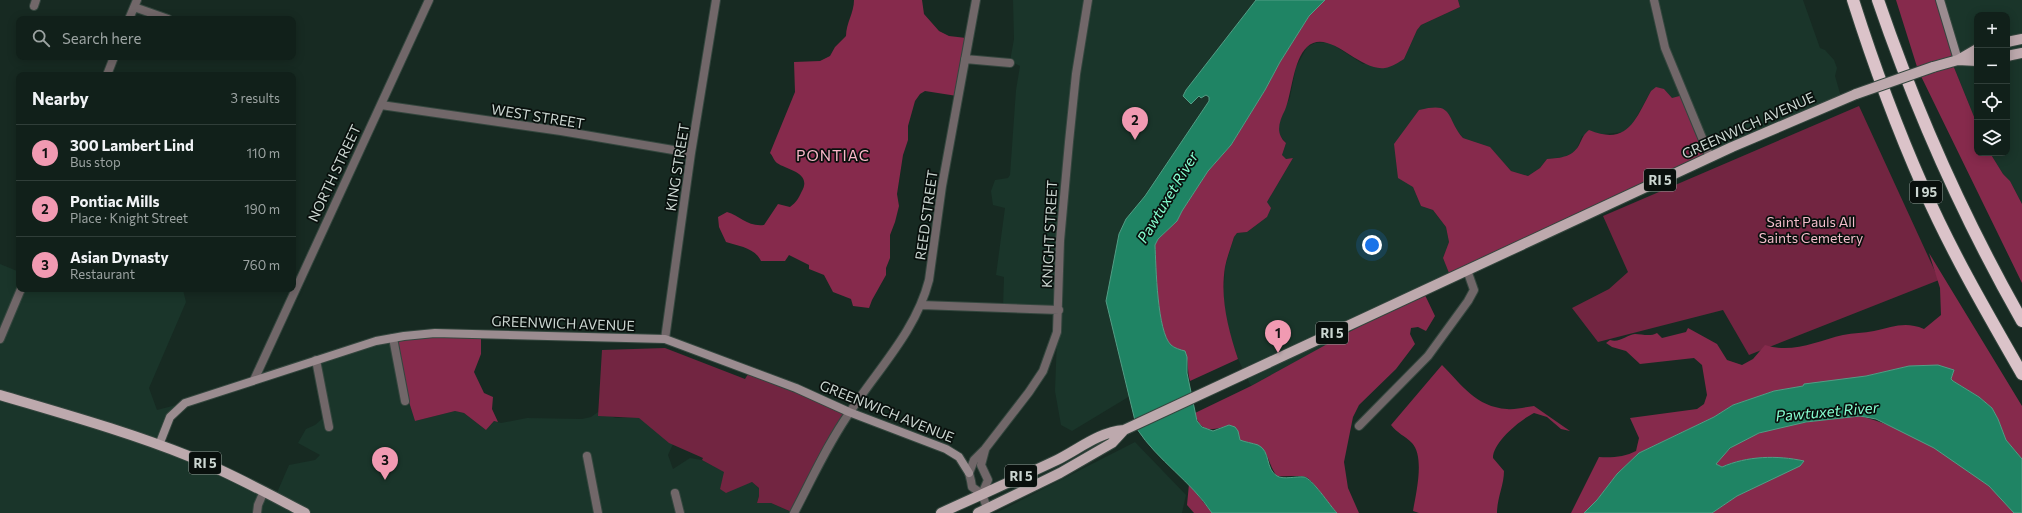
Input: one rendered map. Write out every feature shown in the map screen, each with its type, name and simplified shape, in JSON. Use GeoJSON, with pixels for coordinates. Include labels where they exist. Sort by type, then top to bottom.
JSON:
{"type":"FeatureCollection","features":[{"type":"Feature","properties":{"kind":"highway","name":"I 95"},"geometry":{"type":"LineString","coordinates":[[1852,0],[1872,61],[1923,188],[1986,312],[2022,374]]}},
{"type":"Feature","properties":{"kind":"highway","name":"I 95"},"geometry":{"type":"LineString","coordinates":[[1878,0],[1908,82],[1946,171],[1979,241],[2022,321]]}},
{"type":"Feature","properties":{"kind":"main road"},"geometry":{"type":"LineString","coordinates":[[2010,41],[2022,39]]}},
{"type":"Feature","properties":{"kind":"main road","name":"GREENWICH AVENUE"},"geometry":{"type":"LineString","coordinates":[[1467,270],[1710,157],[1856,94],[1958,60],[1974,51]]}},
{"type":"Feature","properties":{"kind":"main road"},"geometry":{"type":"LineString","coordinates":[[2010,55],[2022,53]]}},
{"type":"Feature","properties":{"kind":"main road","name":"GREENWICH AVENUE"},"geometry":{"type":"LineString","coordinates":[[1958,60],[1974,61]]}},
{"type":"Feature","properties":{"kind":"main road","name":"RI 5"},"geometry":{"type":"LineString","coordinates":[[941,513],[1059,459],[1103,435],[1113,431],[1124,430],[1138,424],[1467,270]]}},
{"type":"Feature","properties":{"kind":"main road","name":"RI 5"},"geometry":{"type":"LineString","coordinates":[[0,395],[100,425],[159,445],[236,477],[305,513]]}},
{"type":"Feature","properties":{"kind":"main road","name":"RI 5"},"geometry":{"type":"LineString","coordinates":[[982,511],[1060,473],[1112,443],[1124,430]]}},
{"type":"Feature","properties":{"kind":"street","name":"NORTH STREET"},"geometry":{"type":"LineString","coordinates":[[296,288],[429,0]]}},
{"type":"Feature","properties":{"kind":"street","name":"KING STREET"},"geometry":{"type":"LineString","coordinates":[[665,339],[691,153],[716,0]]}},
{"type":"Feature","properties":{"kind":"street","name":"REED STREET"},"geometry":{"type":"LineString","coordinates":[[794,513],[849,412],[905,334],[916,316],[921,304],[929,280],[942,186],[976,0]]}},
{"type":"Feature","properties":{"kind":"street","name":"KNIGHT STREET"},"geometry":{"type":"LineString","coordinates":[[969,473],[974,460],[985,449],[1025,399],[1043,371],[1057,332],[1059,310],[1060,241],[1068,142],[1076,74],[1088,0]]}},
{"type":"Feature","properties":{"kind":"street"},"geometry":{"type":"LineString","coordinates":[[1654,0],[1665,48],[1710,157]]}},
{"type":"Feature","properties":{"kind":"street"},"geometry":{"type":"LineString","coordinates":[[1940,0],[1958,60]]}},
{"type":"Feature","properties":{"kind":"street"},"geometry":{"type":"LineString","coordinates":[[130,16],[136,4],[162,16]]}},
{"type":"Feature","properties":{"kind":"street"},"geometry":{"type":"LineString","coordinates":[[965,59],[1010,63]]}},
{"type":"Feature","properties":{"kind":"street"},"geometry":{"type":"LineString","coordinates":[[108,72],[113,60]]}},
{"type":"Feature","properties":{"kind":"street","name":"WEST STREET"},"geometry":{"type":"LineString","coordinates":[[380,105],[561,131],[691,153]]}},
{"type":"Feature","properties":{"kind":"street"},"geometry":{"type":"LineString","coordinates":[[1359,426],[1428,356],[1468,301],[1474,290],[1467,270]]}},
{"type":"Feature","properties":{"kind":"street"},"geometry":{"type":"LineString","coordinates":[[0,338],[20,292]]}},
{"type":"Feature","properties":{"kind":"street","name":"NORTH STREET"},"geometry":{"type":"LineString","coordinates":[[254,380],[294,292]]}},
{"type":"Feature","properties":{"kind":"street"},"geometry":{"type":"LineString","coordinates":[[921,304],[1059,310]]}},
{"type":"Feature","properties":{"kind":"street","name":"GREENWICH AVENUE"},"geometry":{"type":"LineString","coordinates":[[159,445],[170,417],[185,403],[376,341],[435,333],[665,339],[796,388],[849,412],[946,449],[959,457],[969,473]]}},
{"type":"Feature","properties":{"kind":"street"},"geometry":{"type":"LineString","coordinates":[[393,338],[404,402]]}},
{"type":"Feature","properties":{"kind":"street"},"geometry":{"type":"LineString","coordinates":[[316,360],[329,427]]}},
{"type":"Feature","properties":{"kind":"street","name":"KNIGHT STREET"},"geometry":{"type":"LineString","coordinates":[[982,494],[988,480],[980,466],[985,449]]}},
{"type":"Feature","properties":{"kind":"street"},"geometry":{"type":"LineString","coordinates":[[587,456],[598,513]]}},
{"type":"Feature","properties":{"kind":"street"},"geometry":{"type":"LineString","coordinates":[[969,473],[972,487],[982,494],[982,511]]}},
{"type":"Feature","properties":{"kind":"street"},"geometry":{"type":"LineString","coordinates":[[257,513],[258,505],[264,491]]}},
{"type":"Feature","properties":{"kind":"street"},"geometry":{"type":"LineString","coordinates":[[675,493],[680,513]]}},
{"type":"Feature","properties":{"kind":"shaded area"},"geometry":{"type":"Polygon","coordinates":[[[854,0],[922,0],[924,14],[939,31],[949,36],[966,38],[957,96],[925,91],[920,94],[915,101],[908,126],[908,140],[903,155],[897,194],[899,206],[890,235],[890,258],[886,268],[886,275],[869,308],[853,306],[851,299],[833,292],[824,275],[809,269],[809,265],[789,255],[785,261],[761,261],[751,250],[726,242],[719,227],[718,217],[727,212],[749,223],[764,225],[778,204],[790,207],[798,199],[803,189],[803,179],[796,172],[777,163],[770,153],[795,92],[794,62],[820,61],[830,56],[835,47],[846,36],[854,0]]]}},
{"type":"Feature","properties":{"kind":"shaded area"},"geometry":{"type":"Polygon","coordinates":[[[1013,0],[1256,0],[1186,90],[1199,96],[1209,96],[1209,101],[1144,196],[1126,219],[1119,234],[1106,301],[1130,396],[1072,431],[1061,425],[1055,391],[1058,311],[1003,307],[1004,277],[996,275],[1005,208],[993,205],[991,191],[995,180],[1008,178],[1010,175],[1016,90],[1020,66],[1010,61],[1014,39],[1013,0]]]}},
{"type":"Feature","properties":{"kind":"shaded area"},"geometry":{"type":"Polygon","coordinates":[[[1325,0],[1458,0],[1460,7],[1421,25],[1417,30],[1404,59],[1385,68],[1365,64],[1325,42],[1316,42],[1307,47],[1302,53],[1296,68],[1279,127],[1280,135],[1286,143],[1282,155],[1286,159],[1293,158],[1267,202],[1271,208],[1267,217],[1247,232],[1237,233],[1234,237],[1225,267],[1224,302],[1231,336],[1238,359],[1190,381],[1185,352],[1171,345],[1166,338],[1163,327],[1158,298],[1155,245],[1158,239],[1177,221],[1208,171],[1231,145],[1309,16],[1325,0]]]}},
{"type":"Feature","properties":{"kind":"shaded area"},"geometry":{"type":"Polygon","coordinates":[[[1458,0],[1803,0],[1820,48],[1825,50],[1834,60],[1837,68],[1835,76],[1841,97],[1712,157],[1664,89],[1651,91],[1631,127],[1624,132],[1582,136],[1576,151],[1565,157],[1547,159],[1540,168],[1528,176],[1511,171],[1489,147],[1463,138],[1460,134],[1419,110],[1412,121],[1413,187],[1421,206],[1433,210],[1446,227],[1449,242],[1443,258],[1451,277],[1251,386],[1238,359],[1226,322],[1223,300],[1225,267],[1234,237],[1237,233],[1247,232],[1267,217],[1267,202],[1293,158],[1286,159],[1282,155],[1286,143],[1278,133],[1279,123],[1290,97],[1296,67],[1307,47],[1315,43],[1329,42],[1363,64],[1404,59],[1417,30],[1421,25],[1460,7],[1458,0]]]}},
{"type":"Feature","properties":{"kind":"shaded area"},"geometry":{"type":"Polygon","coordinates":[[[1896,0],[1940,0],[1958,60],[1953,65],[1974,117],[1974,156],[1992,156],[2003,174],[2010,181],[2022,204],[2022,283],[1918,70],[1896,0]]]}},
{"type":"Feature","properties":{"kind":"shaded area"},"geometry":{"type":"Polygon","coordinates":[[[1940,0],[2022,0],[2022,204],[2010,181],[2003,174],[1992,156],[2010,156],[2010,12],[1974,12],[1974,117],[1953,65],[1940,0]]]}},
{"type":"Feature","properties":{"kind":"shaded area"},"geometry":{"type":"Polygon","coordinates":[[[1656,87],[1664,89],[1672,98],[1687,94],[1709,156],[1451,278],[1443,258],[1449,242],[1446,227],[1433,210],[1421,206],[1413,187],[1398,178],[1394,144],[1419,110],[1430,108],[1444,109],[1463,138],[1490,147],[1511,171],[1528,176],[1540,168],[1547,159],[1571,154],[1589,130],[1602,134],[1613,135],[1622,132],[1635,120],[1651,91],[1656,87]]]}},
{"type":"Feature","properties":{"kind":"shaded area"},"geometry":{"type":"Polygon","coordinates":[[[1929,253],[2022,406],[2022,459],[2006,440],[1992,408],[1979,397],[1951,379],[1954,370],[1909,366],[1866,376],[1774,391],[1733,405],[1714,417],[1639,453],[1617,474],[1597,500],[1584,513],[1571,513],[1599,457],[1618,457],[1636,451],[1639,438],[1630,418],[1697,409],[1704,404],[1707,395],[1702,365],[1694,358],[1640,364],[1626,351],[1612,347],[1606,343],[1610,340],[1620,340],[1635,334],[1649,335],[1657,333],[1662,338],[1686,332],[1688,328],[1717,344],[1727,360],[1742,365],[1753,359],[1765,345],[1785,348],[1804,346],[1843,335],[1870,332],[1905,325],[1911,325],[1924,329],[1941,315],[1940,288],[1929,253]]]}},
{"type":"Feature","properties":{"kind":"shaded area"},"geometry":{"type":"Polygon","coordinates":[[[0,264],[16,271],[16,292],[184,292],[186,302],[149,388],[157,410],[180,404],[161,440],[276,495],[289,465],[315,460],[320,455],[298,443],[306,429],[315,425],[330,412],[320,359],[397,337],[403,383],[415,421],[455,411],[464,413],[486,430],[494,421],[501,423],[527,418],[582,419],[591,417],[598,412],[616,418],[639,417],[673,444],[668,455],[673,469],[690,458],[702,460],[725,472],[720,489],[752,482],[759,488],[757,503],[771,503],[794,513],[0,513],[0,264]]]}},
{"type":"Feature","properties":{"kind":"shaded area"},"geometry":{"type":"Polygon","coordinates":[[[1424,293],[1435,316],[1426,331],[1418,327],[1411,328],[1410,334],[1415,344],[1396,369],[1359,405],[1353,417],[1344,462],[1348,488],[1359,513],[1337,513],[1312,482],[1306,477],[1277,476],[1265,452],[1257,445],[1240,440],[1238,431],[1229,425],[1208,429],[1203,427],[1197,420],[1195,413],[1251,386],[1411,298],[1424,293]]]}},
{"type":"Feature","properties":{"kind":"shaded area"},"geometry":{"type":"Polygon","coordinates":[[[397,337],[481,337],[481,354],[474,372],[484,393],[493,397],[492,409],[498,422],[494,421],[486,430],[464,413],[455,411],[415,421],[403,383],[397,337]]]}},
{"type":"Feature","properties":{"kind":"shaded area"},"geometry":{"type":"Polygon","coordinates":[[[1442,365],[1470,394],[1487,404],[1510,409],[1534,406],[1570,431],[1561,429],[1547,417],[1534,413],[1508,432],[1497,445],[1493,458],[1504,471],[1497,513],[1419,513],[1413,511],[1419,466],[1416,449],[1412,443],[1391,425],[1442,365]]]}},
{"type":"Feature","properties":{"kind":"shaded area"},"geometry":{"type":"Polygon","coordinates":[[[1860,416],[1893,427],[1911,435],[1945,454],[1976,475],[1999,495],[2014,513],[1712,513],[1737,496],[1803,461],[1773,457],[1752,459],[1732,463],[1722,467],[1716,464],[1731,448],[1759,433],[1776,428],[1793,424],[1860,416]]]}},
{"type":"Feature","properties":{"kind":"shaded area"},"geometry":{"type":"Polygon","coordinates":[[[1135,442],[1186,495],[1182,513],[996,513],[1135,442]]]}},
{"type":"Feature","properties":{"kind":"shaded area"},"geometry":{"type":"Polygon","coordinates":[[[1189,484],[1212,513],[1194,513],[1187,505],[1189,484]]]}},
{"type":"Feature","properties":{"kind":"green space","name":"Saint Pauls All Saints Cemetery"},"geometry":{"type":"Polygon","coordinates":[[[1859,106],[1939,280],[1749,355],[1723,310],[1598,342],[1572,308],[1609,289],[1628,272],[1603,216],[1859,106]]]}},
{"type":"Feature","properties":{"kind":"green space"},"geometry":{"type":"Polygon","coordinates":[[[665,348],[745,379],[750,371],[848,412],[794,513],[771,503],[757,503],[759,488],[752,482],[726,493],[720,489],[724,472],[702,460],[703,458],[669,443],[639,418],[598,416],[602,350],[665,348]]]}},
{"type":"Feature","properties":{"kind":"water","name":"Pawtuxet River"},"geometry":{"type":"Polygon","coordinates":[[[1256,0],[1325,0],[1309,16],[1231,145],[1208,171],[1177,221],[1158,239],[1155,245],[1160,313],[1166,338],[1171,345],[1185,351],[1187,357],[1187,373],[1197,421],[1202,427],[1213,431],[1229,425],[1235,427],[1238,431],[1240,440],[1258,445],[1265,451],[1273,473],[1283,478],[1304,477],[1312,482],[1337,513],[1212,513],[1194,491],[1145,440],[1137,429],[1106,301],[1119,234],[1126,219],[1145,196],[1209,101],[1209,97],[1206,95],[1201,98],[1199,96],[1191,104],[1183,96],[1186,90],[1256,0]]]}},
{"type":"Feature","properties":{"kind":"water","name":"Pawtuxet River"},"geometry":{"type":"Polygon","coordinates":[[[1938,365],[1954,370],[1951,379],[1953,381],[1979,397],[1992,408],[2006,440],[2022,459],[2022,513],[2014,513],[1989,486],[1934,448],[1876,419],[1860,416],[1806,422],[1759,433],[1730,448],[1716,464],[1722,467],[1732,463],[1752,459],[1773,457],[1804,461],[1800,466],[1737,496],[1712,513],[1584,513],[1597,500],[1617,474],[1639,453],[1714,417],[1733,405],[1774,391],[1803,386],[1804,384],[1866,376],[1909,366],[1938,365]]]}},
{"type":"Feature","properties":{"kind":"place","name":"Pontiac Mills"},"geometry":{"type":"Point","coordinates":[1135,140]}},
{"type":"Feature","properties":{"kind":"place","name":"300 Lambert Lind"},"geometry":{"type":"Point","coordinates":[1278,353]}},
{"type":"Feature","properties":{"kind":"place","name":"Asian Dynasty"},"geometry":{"type":"Point","coordinates":[385,480]}},
{"type":"Feature","properties":{"kind":"district","name":"PONTIAC"},"geometry":{"type":"Point","coordinates":[833,155]}}]}
